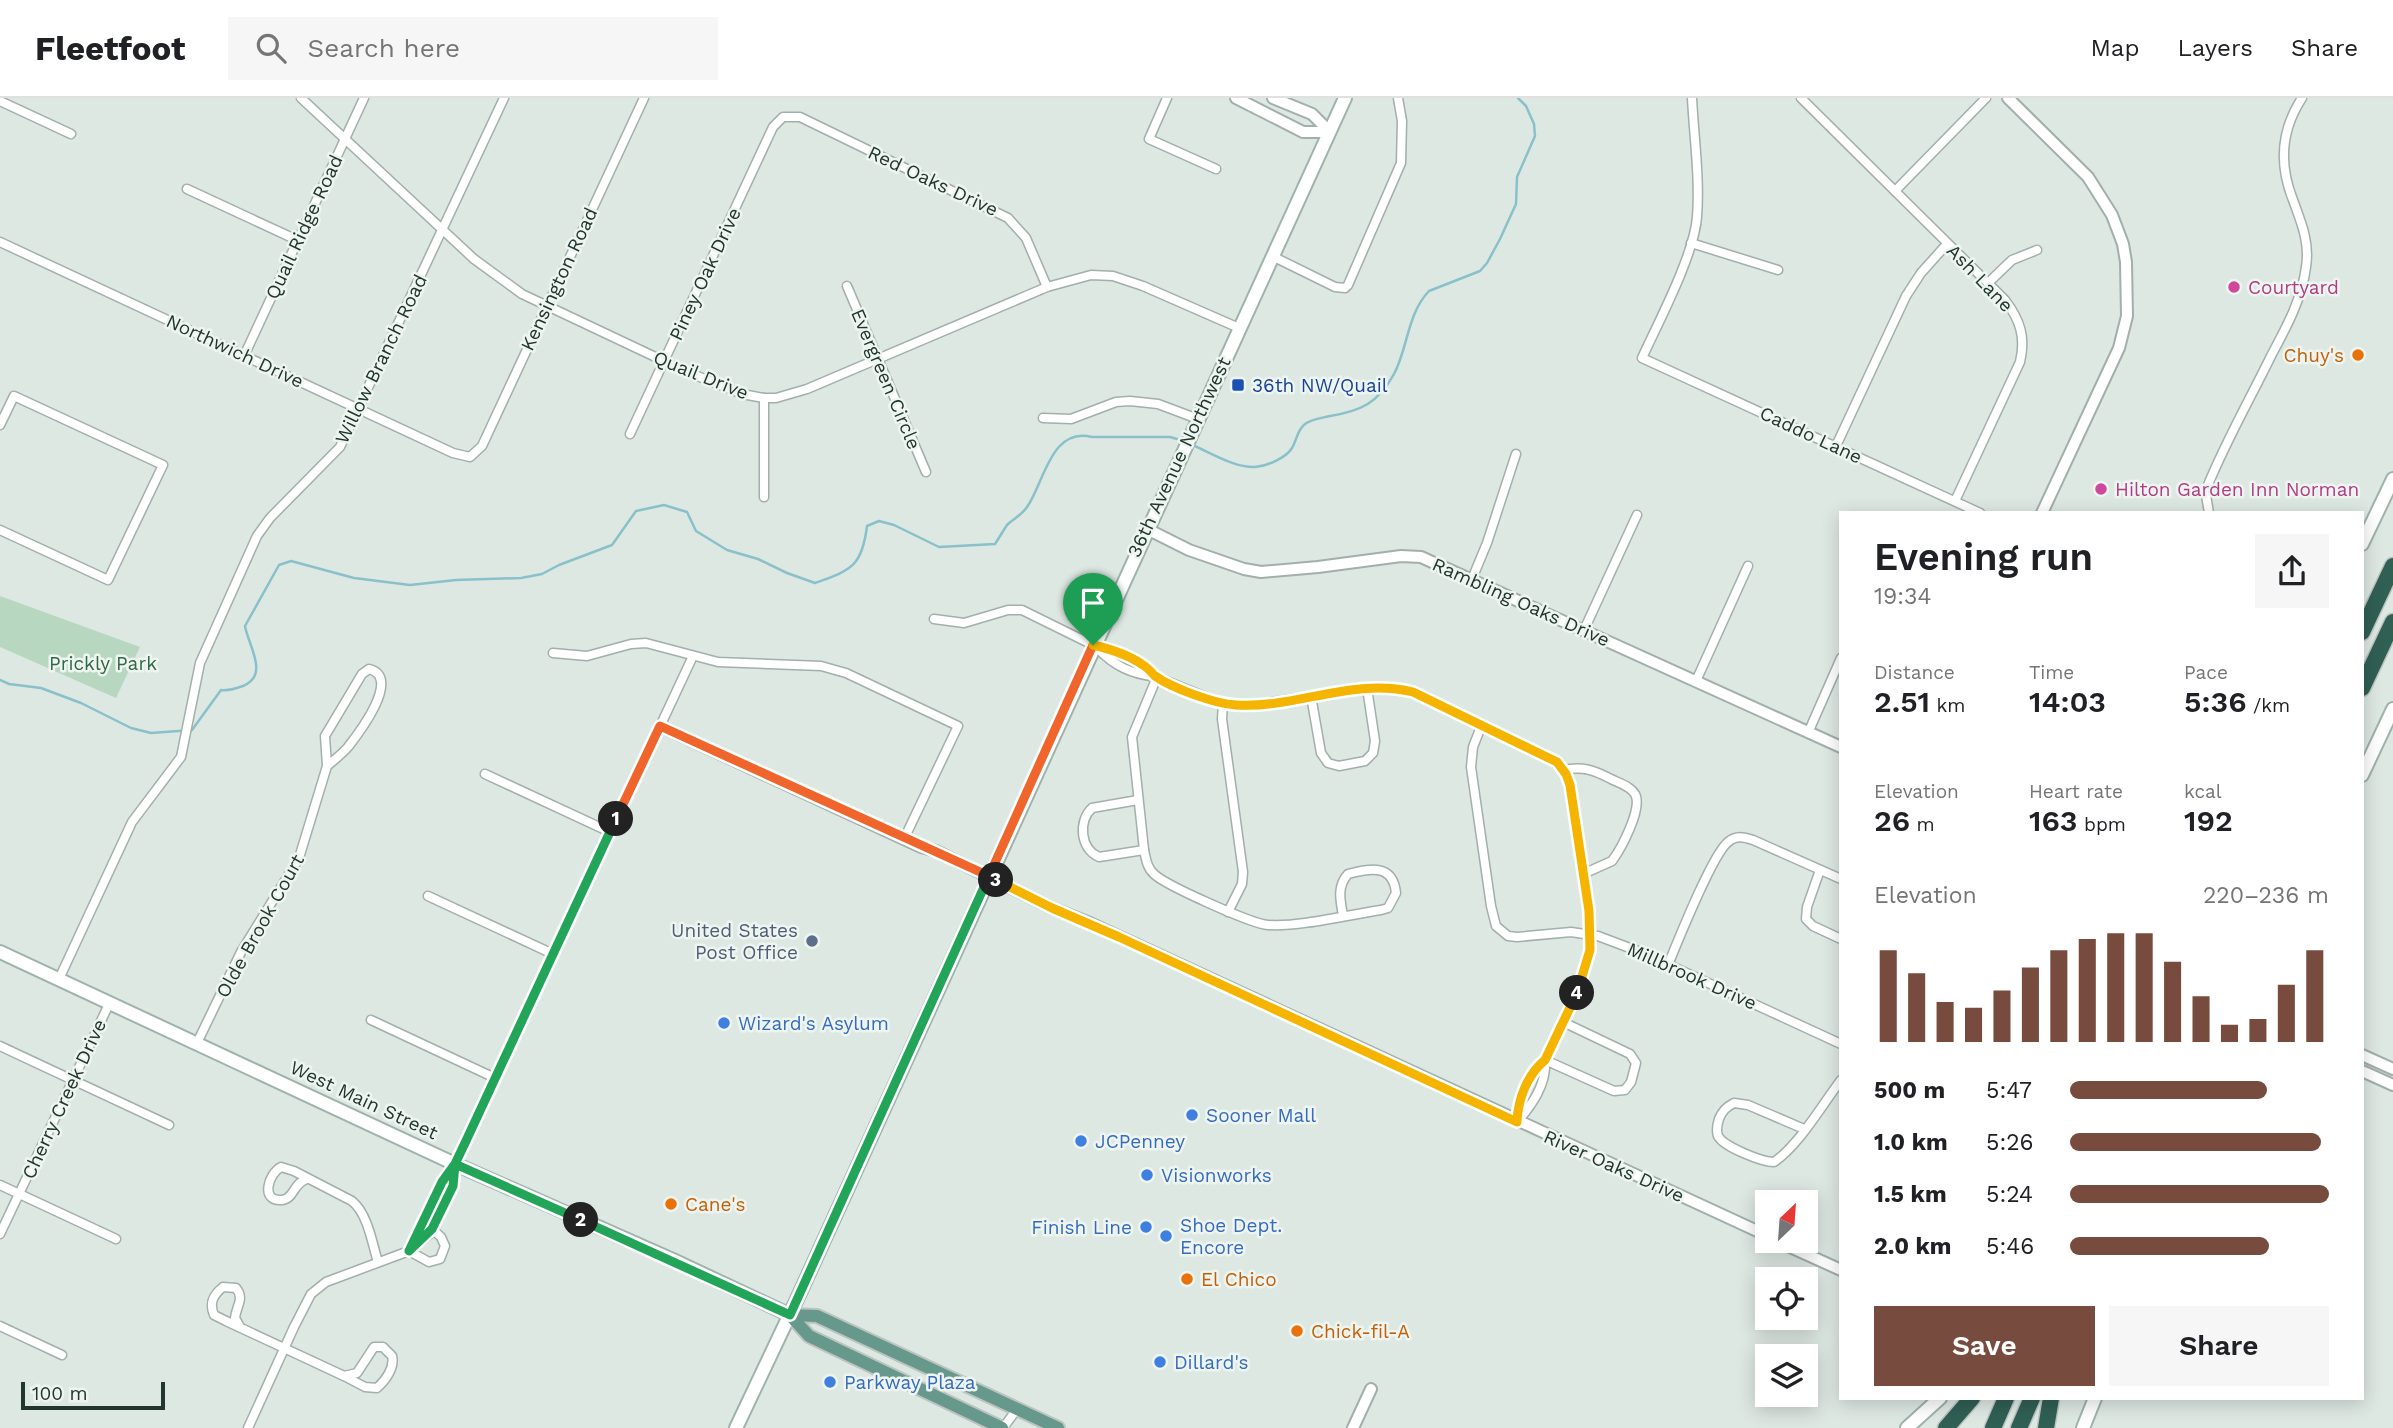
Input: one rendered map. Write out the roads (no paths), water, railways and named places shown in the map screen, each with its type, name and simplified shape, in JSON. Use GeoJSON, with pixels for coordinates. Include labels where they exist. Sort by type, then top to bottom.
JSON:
{"type":"FeatureCollection","features":[{"type":"Feature","properties":{"kind":"highway"},"geometry":{"type":"LineString","coordinates":[[2364,628],[2393,566]]}},
{"type":"Feature","properties":{"kind":"highway"},"geometry":{"type":"LineString","coordinates":[[2364,684],[2393,622]]}},
{"type":"Feature","properties":{"kind":"highway"},"geometry":{"type":"LineString","coordinates":[[1946,1428],[1970,1400]]}},
{"type":"Feature","properties":{"kind":"highway"},"geometry":{"type":"LineString","coordinates":[[1993,1428],[2005,1400]]}},
{"type":"Feature","properties":{"kind":"highway"},"geometry":{"type":"LineString","coordinates":[[2018,1428],[2031,1400]]}},
{"type":"Feature","properties":{"kind":"highway"},"geometry":{"type":"LineString","coordinates":[[2046,1428],[2051,1400]]}},
{"type":"Feature","properties":{"kind":"main road","name":"36th Avenue Northwest"},"geometry":{"type":"LineString","coordinates":[[736,1428],[1345,98]]}},
{"type":"Feature","properties":{"kind":"main road"},"geometry":{"type":"LineString","coordinates":[[2364,540],[2393,479]]}},
{"type":"Feature","properties":{"kind":"main road"},"geometry":{"type":"LineString","coordinates":[[2364,771],[2393,709]]}},
{"type":"Feature","properties":{"kind":"main road","name":"West Main Street"},"geometry":{"type":"LineString","coordinates":[[0,952],[455,1164],[790,1315],[809,1336],[1002,1428]]}},
{"type":"Feature","properties":{"kind":"main road","name":"West Main Street"},"geometry":{"type":"LineString","coordinates":[[790,1315],[817,1316],[1058,1428]]}},
{"type":"Feature","properties":{"kind":"main road"},"geometry":{"type":"LineString","coordinates":[[1907,1428],[1938,1400]]}},
{"type":"Feature","properties":{"kind":"main road"},"geometry":{"type":"LineString","coordinates":[[2083,1428],[2094,1400]]}},
{"type":"Feature","properties":{"kind":"street","name":"Quail Drive"},"geometry":{"type":"LineString","coordinates":[[301,98],[442,230],[502,282],[547,306],[729,390],[764,398],[807,389],[1078,277],[1113,276],[1176,299],[1238,328]]}},
{"type":"Feature","properties":{"kind":"street","name":"Quail Ridge Road"},"geometry":{"type":"LineString","coordinates":[[244,356],[364,98]]}},
{"type":"Feature","properties":{"kind":"street","name":"Willow Branch Road"},"geometry":{"type":"LineString","coordinates":[[59,979],[132,822],[177,764],[185,745],[200,663],[257,536],[270,518],[340,447],[504,98]]}},
{"type":"Feature","properties":{"kind":"street","name":"Kensington Road"},"geometry":{"type":"LineString","coordinates":[[470,457],[482,446],[644,98]]}},
{"type":"Feature","properties":{"kind":"street"},"geometry":{"type":"LineString","coordinates":[[1167,98],[1149,139],[1216,169]]}},
{"type":"Feature","properties":{"kind":"street"},"geometry":{"type":"LineString","coordinates":[[1236,98],[1303,132],[1330,132]]}},
{"type":"Feature","properties":{"kind":"street"},"geometry":{"type":"LineString","coordinates":[[1273,98],[1312,114],[1330,132]]}},
{"type":"Feature","properties":{"kind":"street"},"geometry":{"type":"LineString","coordinates":[[1272,256],[1335,286],[1345,288],[1348,285],[1401,163],[1402,121],[1398,98]]}},
{"type":"Feature","properties":{"kind":"street"},"geometry":{"type":"LineString","coordinates":[[1692,98],[1697,205],[1691,243],[1778,270]]}},
{"type":"Feature","properties":{"kind":"street","name":"Ash Lane"},"geometry":{"type":"LineString","coordinates":[[1801,98],[1989,283],[2005,300],[2018,321],[2023,341],[2022,353],[2013,380],[1955,501]]}},
{"type":"Feature","properties":{"kind":"street"},"geometry":{"type":"LineString","coordinates":[[1895,191],[1986,98]]}},
{"type":"Feature","properties":{"kind":"street"},"geometry":{"type":"LineString","coordinates":[[2008,98],[2088,177],[2112,215],[2123,244],[2126,262],[2127,316],[2119,348],[2043,511]]}},
{"type":"Feature","properties":{"kind":"street"},"geometry":{"type":"LineString","coordinates":[[2210,511],[2207,485],[2286,327],[2304,279],[2307,251],[2305,232],[2290,191],[2284,163],[2286,131],[2302,98]]}},
{"type":"Feature","properties":{"kind":"street"},"geometry":{"type":"LineString","coordinates":[[0,101],[71,134]]}},
{"type":"Feature","properties":{"kind":"street","name":"Red Oaks Drive"},"geometry":{"type":"LineString","coordinates":[[783,117],[800,117],[1008,218],[1026,238],[1047,288]]}},
{"type":"Feature","properties":{"kind":"street","name":"Piney Oak Drive"},"geometry":{"type":"LineString","coordinates":[[630,434],[772,127],[783,117]]}},
{"type":"Feature","properties":{"kind":"street"},"geometry":{"type":"LineString","coordinates":[[187,189],[297,240]]}},
{"type":"Feature","properties":{"kind":"street","name":"Northwich Drive"},"geometry":{"type":"LineString","coordinates":[[0,242],[460,456],[470,457]]}},
{"type":"Feature","properties":{"kind":"street","name":"Caddo Lane"},"geometry":{"type":"LineString","coordinates":[[1691,243],[1642,358],[1976,511]]}},
{"type":"Feature","properties":{"kind":"street"},"geometry":{"type":"LineString","coordinates":[[1836,446],[1906,296],[1920,273],[1947,244]]}},
{"type":"Feature","properties":{"kind":"street"},"geometry":{"type":"LineString","coordinates":[[1989,283],[2012,260],[2037,250]]}},
{"type":"Feature","properties":{"kind":"street","name":"Evergreen Circle"},"geometry":{"type":"LineString","coordinates":[[847,286],[926,472]]}},
{"type":"Feature","properties":{"kind":"street"},"geometry":{"type":"LineString","coordinates":[[0,425],[14,396],[163,465],[108,580],[0,530]]}},
{"type":"Feature","properties":{"kind":"street"},"geometry":{"type":"LineString","coordinates":[[764,398],[764,497]]}},
{"type":"Feature","properties":{"kind":"street"},"geometry":{"type":"LineString","coordinates":[[1043,418],[1071,419],[1116,402],[1130,401],[1158,404],[1198,419]]}},
{"type":"Feature","properties":{"kind":"street"},"geometry":{"type":"LineString","coordinates":[[1472,579],[1487,543],[1516,454]]}},
{"type":"Feature","properties":{"kind":"street"},"geometry":{"type":"LineString","coordinates":[[1584,630],[1637,515]]}},
{"type":"Feature","properties":{"kind":"street","name":"Rambling Oaks Drive"},"geometry":{"type":"LineString","coordinates":[[1147,529],[1189,550],[1261,572],[1412,556],[1430,560],[1839,746]]}},
{"type":"Feature","properties":{"kind":"street"},"geometry":{"type":"LineString","coordinates":[[1696,681],[1748,566]]}},
{"type":"Feature","properties":{"kind":"street"},"geometry":{"type":"LineString","coordinates":[[934,620],[964,623],[1008,610],[1022,610],[1093,645],[1111,663],[1137,675],[1157,677],[1223,704],[1253,704],[1367,688],[1392,688],[1413,692],[1549,757],[1563,770],[1570,785],[1590,934],[1586,963],[1577,992],[1545,1060],[1546,1073],[1531,1106],[1517,1122]]}},
{"type":"Feature","properties":{"kind":"street"},"geometry":{"type":"LineString","coordinates":[[552,653],[587,656],[639,643],[654,644],[718,662],[821,666],[853,676],[958,726],[904,839]]}},
{"type":"Feature","properties":{"kind":"street"},"geometry":{"type":"LineString","coordinates":[[409,1251],[442,1182],[455,1164],[693,656]]}},
{"type":"Feature","properties":{"kind":"street"},"geometry":{"type":"LineString","coordinates":[[1808,733],[1839,663]]}},
{"type":"Feature","properties":{"kind":"street","name":"Olde Brook Court"},"geometry":{"type":"LineString","coordinates":[[197,1043],[246,942],[299,858],[327,766],[325,736],[362,674],[369,669],[374,670],[381,676],[382,681],[375,704],[363,727],[346,749],[327,766]]}},
{"type":"Feature","properties":{"kind":"street"},"geometry":{"type":"LineString","coordinates":[[1157,677],[1132,737],[1147,863],[1159,878],[1228,912],[1265,925],[1343,915],[1388,908],[1396,893],[1392,877],[1378,869],[1348,874],[1342,881],[1341,888],[1343,915]]}},
{"type":"Feature","properties":{"kind":"street"},"geometry":{"type":"LineString","coordinates":[[1311,696],[1321,753],[1328,763],[1339,766],[1365,761],[1373,753],[1375,741],[1367,688]]}},
{"type":"Feature","properties":{"kind":"street"},"geometry":{"type":"LineString","coordinates":[[1223,704],[1243,872],[1237,896],[1228,912]]}},
{"type":"Feature","properties":{"kind":"street","name":"Millbrook Drive"},"geometry":{"type":"LineString","coordinates":[[1482,724],[1473,747],[1471,767],[1496,926],[1502,933],[1511,937],[1571,932],[1590,934],[1643,953],[1839,1043]]}},
{"type":"Feature","properties":{"kind":"street","name":"River Oaks Drive"},"geometry":{"type":"LineString","coordinates":[[660,726],[1755,1230]]}},
{"type":"Feature","properties":{"kind":"street"},"geometry":{"type":"LineString","coordinates":[[1563,770],[1576,768],[1595,771],[1627,787],[1637,801],[1636,810],[1612,861],[1583,874]]}},
{"type":"Feature","properties":{"kind":"street"},"geometry":{"type":"LineString","coordinates":[[485,774],[610,832]]}},
{"type":"Feature","properties":{"kind":"street"},"geometry":{"type":"LineString","coordinates":[[1138,800],[1092,807],[1083,821],[1083,830],[1087,848],[1099,857],[1144,850]]}},
{"type":"Feature","properties":{"kind":"street"},"geometry":{"type":"LineString","coordinates":[[1668,965],[1718,854],[1732,839],[1745,837],[1839,878]]}},
{"type":"Feature","properties":{"kind":"street"},"geometry":{"type":"LineString","coordinates":[[1820,870],[1807,907],[1806,919],[1813,926],[1839,938]]}},
{"type":"Feature","properties":{"kind":"street"},"geometry":{"type":"LineString","coordinates":[[428,896],[553,954]]}},
{"type":"Feature","properties":{"kind":"street","name":"Cherry Creek Drive"},"geometry":{"type":"LineString","coordinates":[[0,1234],[110,1002]]}},
{"type":"Feature","properties":{"kind":"street"},"geometry":{"type":"LineString","coordinates":[[371,1020],[495,1078]]}},
{"type":"Feature","properties":{"kind":"street"},"geometry":{"type":"LineString","coordinates":[[1545,1060],[1614,1091],[1625,1090],[1632,1082],[1636,1063],[1630,1054],[1563,1022]]}},
{"type":"Feature","properties":{"kind":"street"},"geometry":{"type":"LineString","coordinates":[[0,1046],[169,1125]]}},
{"type":"Feature","properties":{"kind":"street"},"geometry":{"type":"LineString","coordinates":[[2364,1056],[2393,1069]]}},
{"type":"Feature","properties":{"kind":"street"},"geometry":{"type":"LineString","coordinates":[[2364,1072],[2393,1085]]}},
{"type":"Feature","properties":{"kind":"street"},"geometry":{"type":"LineString","coordinates":[[1804,1129],[1748,1105],[1734,1103],[1721,1114],[1717,1131],[1719,1138],[1728,1145],[1770,1163],[1783,1156],[1804,1129],[1839,1083]]}},
{"type":"Feature","properties":{"kind":"street"},"geometry":{"type":"LineString","coordinates":[[247,1428],[307,1299],[326,1282],[409,1251],[432,1229],[453,1186],[455,1164]]}},
{"type":"Feature","properties":{"kind":"street"},"geometry":{"type":"LineString","coordinates":[[307,1179],[298,1182],[284,1200],[275,1199],[269,1193],[270,1178],[281,1167],[294,1171],[356,1204],[378,1262]]}},
{"type":"Feature","properties":{"kind":"street"},"geometry":{"type":"LineString","coordinates":[[0,1185],[117,1239]]}},
{"type":"Feature","properties":{"kind":"street"},"geometry":{"type":"LineString","coordinates":[[409,1251],[429,1262],[440,1259],[445,1246],[432,1229]]}},
{"type":"Feature","properties":{"kind":"street"},"geometry":{"type":"LineString","coordinates":[[1803,1253],[1839,1269]]}},
{"type":"Feature","properties":{"kind":"street"},"geometry":{"type":"LineString","coordinates":[[240,1327],[235,1318],[240,1294],[236,1288],[223,1287],[215,1294],[212,1310],[218,1317],[365,1387],[377,1388],[391,1368],[392,1356],[383,1348],[374,1347],[357,1373],[344,1376]]}},
{"type":"Feature","properties":{"kind":"street"},"geometry":{"type":"LineString","coordinates":[[0,1326],[62,1355]]}},
{"type":"Feature","properties":{"kind":"street"},"geometry":{"type":"LineString","coordinates":[[1353,1428],[1371,1389]]}},
{"type":"Feature","properties":{"kind":"street"},"geometry":{"type":"LineString","coordinates":[[1002,1428],[1017,1409]]}},
{"type":"Feature","properties":{"kind":"street"},"geometry":{"type":"LineString","coordinates":[[1011,1428],[1017,1409]]}},
{"type":"Feature","properties":{"kind":"waterway"},"geometry":{"type":"LineString","coordinates":[[1190,444],[1239,465],[1265,465],[1289,452],[1300,429],[1307,422],[1360,408],[1382,392],[1399,364],[1412,321],[1422,300],[1429,291],[1480,271],[1500,239],[1516,204],[1517,177],[1535,136],[1534,124],[1526,106],[1518,98]]}},
{"type":"Feature","properties":{"kind":"waterway"},"geometry":{"type":"LineString","coordinates":[[0,680],[9,684],[41,688],[81,703],[131,728],[151,733],[192,730],[221,690],[243,686],[255,675],[255,659],[245,626],[279,565],[291,561],[354,578],[410,585],[521,578],[542,574],[612,545],[636,511],[664,505],[687,512],[696,531],[727,550],[758,559],[815,583],[853,565],[862,550],[867,526],[879,521],[894,525],[939,547],[995,544],[1007,525],[1027,507],[1050,459],[1067,440],[1078,436],[1170,437],[1184,441]]}},
{"type":"Feature","properties":{"kind":"place","name":"Courtyard"},"geometry":{"type":"Point","coordinates":[2234,287]}},
{"type":"Feature","properties":{"kind":"place","name":"Chuy's"},"geometry":{"type":"Point","coordinates":[2358,355]}},
{"type":"Feature","properties":{"kind":"place","name":"36th NW/Quail"},"geometry":{"type":"Point","coordinates":[1238,385]}},
{"type":"Feature","properties":{"kind":"place","name":"Hilton Garden Inn Norman"},"geometry":{"type":"Point","coordinates":[2101,489]}},
{"type":"Feature","properties":{"kind":"place","name":"United States Post Office"},"geometry":{"type":"Point","coordinates":[812,941]}},
{"type":"Feature","properties":{"kind":"place","name":"Wizard's Asylum"},"geometry":{"type":"Point","coordinates":[724,1023]}},
{"type":"Feature","properties":{"kind":"place","name":"Sooner Mall"},"geometry":{"type":"Point","coordinates":[1192,1115]}},
{"type":"Feature","properties":{"kind":"place","name":"JCPenney"},"geometry":{"type":"Point","coordinates":[1081,1141]}},
{"type":"Feature","properties":{"kind":"place","name":"Visionworks"},"geometry":{"type":"Point","coordinates":[1147,1175]}},
{"type":"Feature","properties":{"kind":"place","name":"Cane's"},"geometry":{"type":"Point","coordinates":[671,1204]}},
{"type":"Feature","properties":{"kind":"place","name":"Finish Line"},"geometry":{"type":"Point","coordinates":[1146,1227]}},
{"type":"Feature","properties":{"kind":"place","name":"Shoe Dept. Encore"},"geometry":{"type":"Point","coordinates":[1166,1236]}},
{"type":"Feature","properties":{"kind":"place","name":"El Chico"},"geometry":{"type":"Point","coordinates":[1187,1279]}},
{"type":"Feature","properties":{"kind":"place","name":"Chick-fil-A"},"geometry":{"type":"Point","coordinates":[1297,1331]}},
{"type":"Feature","properties":{"kind":"place","name":"Dillard's"},"geometry":{"type":"Point","coordinates":[1160,1362]}},
{"type":"Feature","properties":{"kind":"place","name":"Parkway Plaza"},"geometry":{"type":"Point","coordinates":[830,1382]}},
{"type":"Feature","properties":{"kind":"park label","name":"Prickly Park"},"geometry":{"type":"Point","coordinates":[103,663]}}]}
